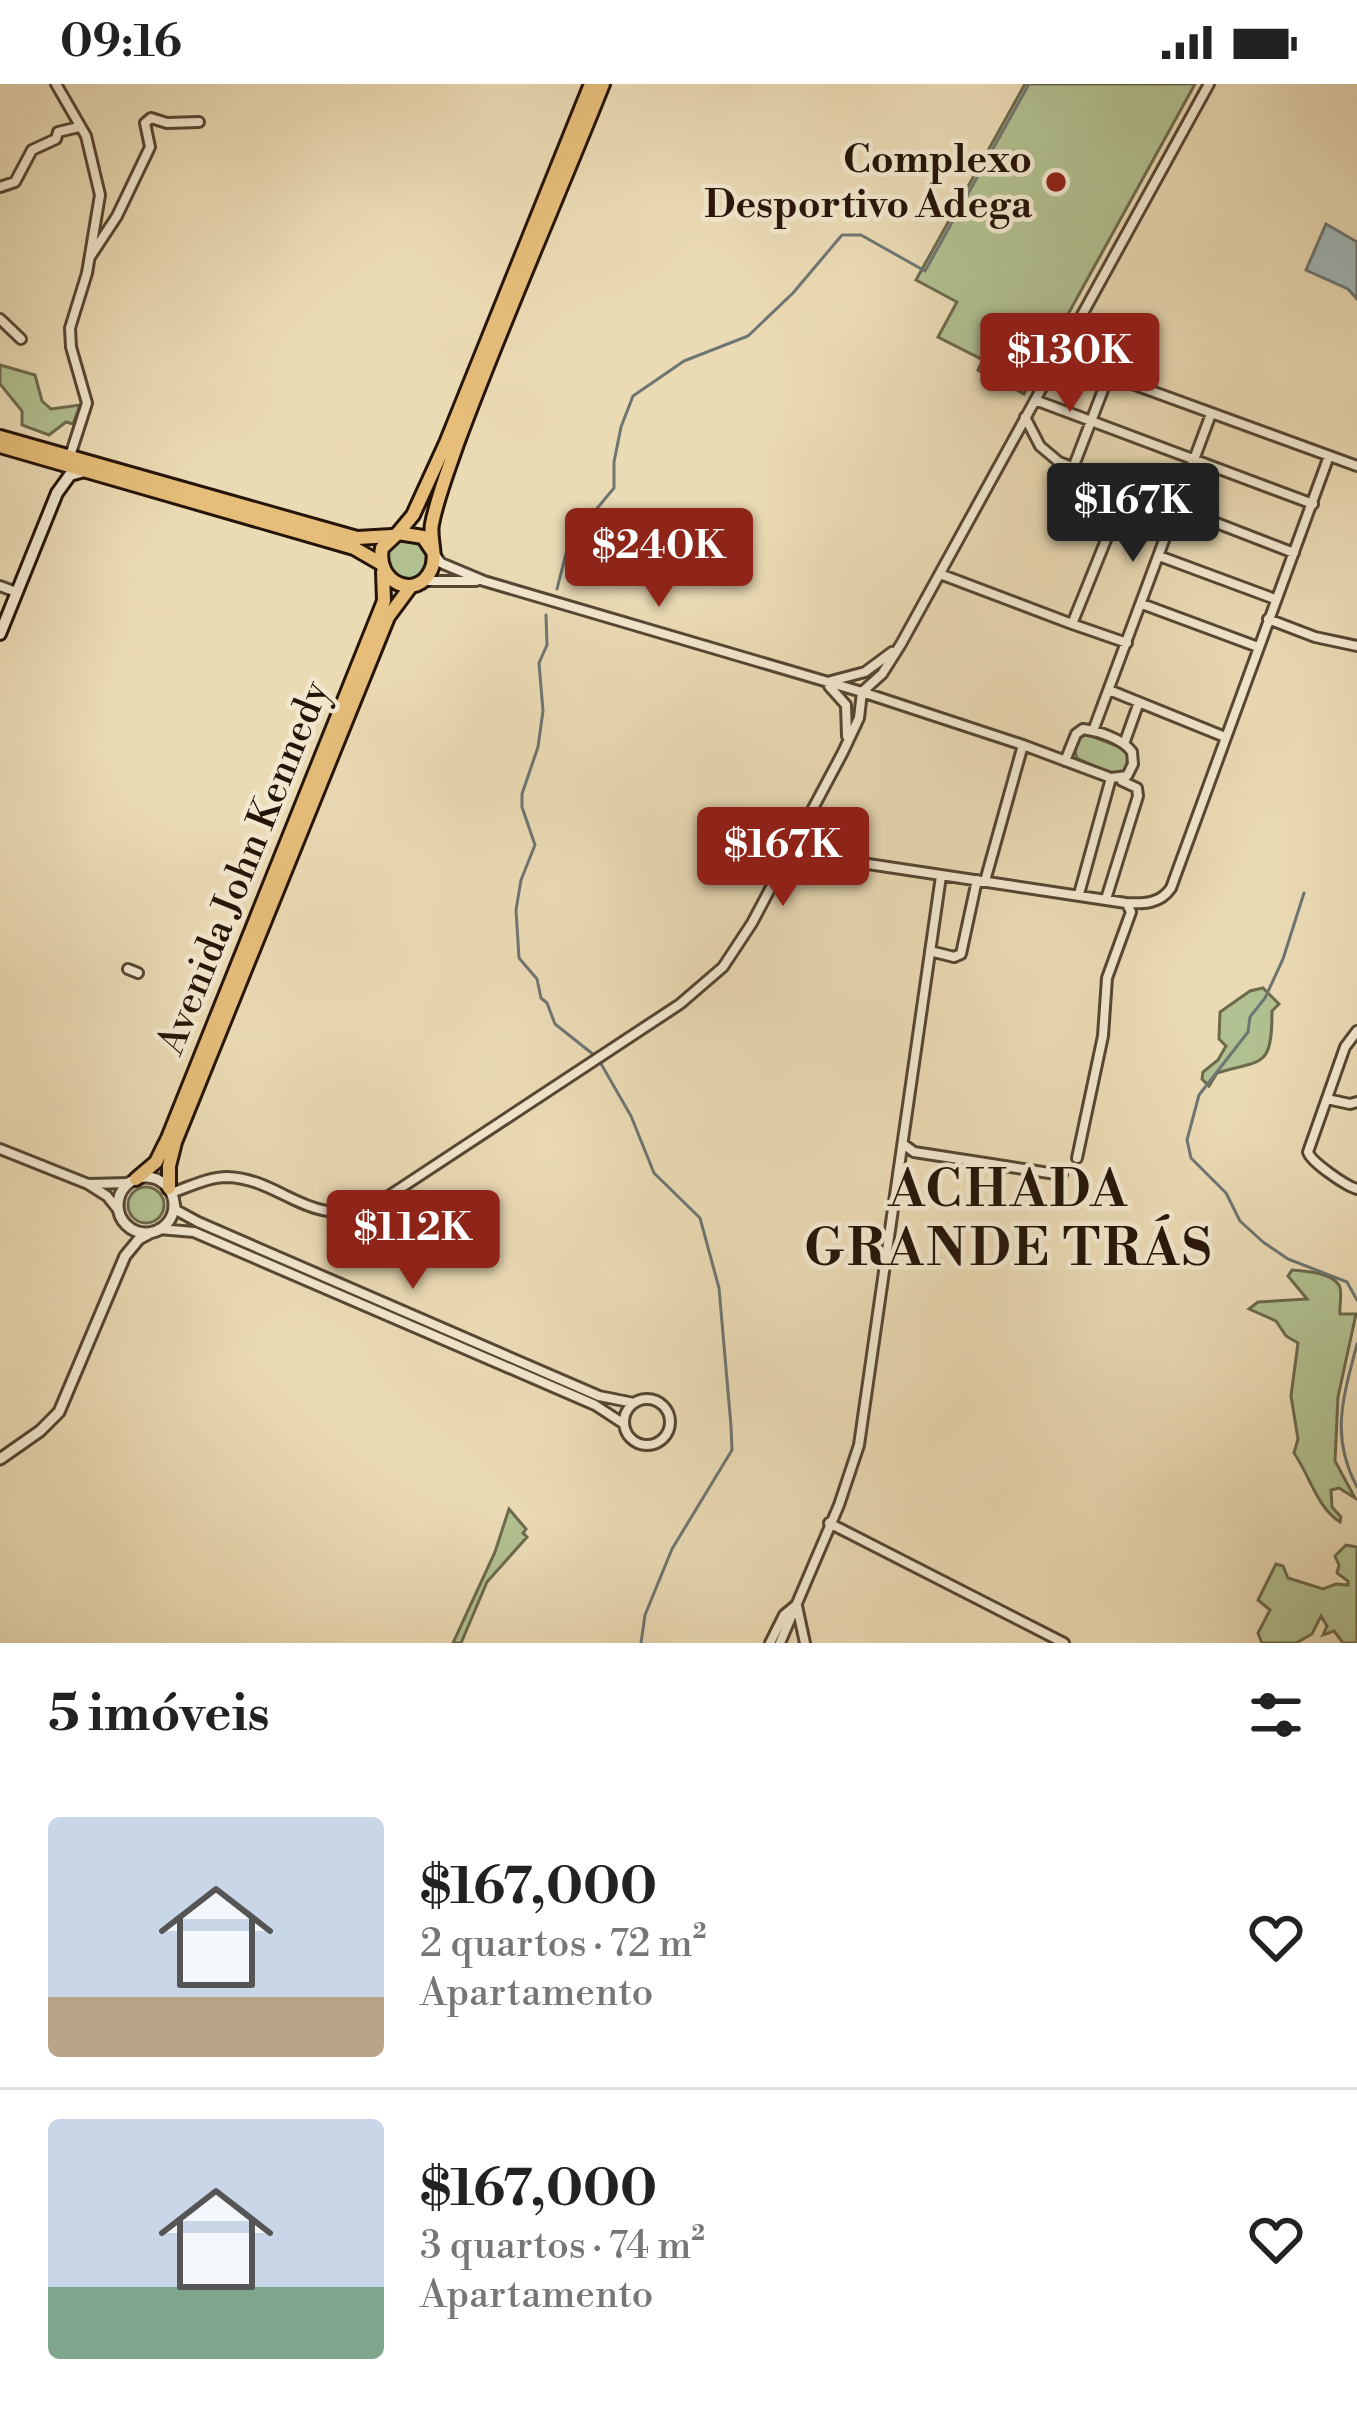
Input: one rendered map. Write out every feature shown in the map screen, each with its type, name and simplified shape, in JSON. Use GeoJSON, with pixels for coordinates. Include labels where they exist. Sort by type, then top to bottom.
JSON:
{"type":"FeatureCollection","features":[{"type":"Feature","properties":{"kind":"main road"},"geometry":{"type":"LineString","coordinates":[[382,567],[382,548],[413,515],[446,443],[591,84]]}},
{"type":"Feature","properties":{"kind":"main road"},"geometry":{"type":"LineString","coordinates":[[0,446],[354,548],[382,567],[395,583],[417,583],[431,570],[433,520],[457,445],[603,84]]}},
{"type":"Feature","properties":{"kind":"main road"},"geometry":{"type":"LineString","coordinates":[[0,437],[357,538],[423,537],[433,552]]}},
{"type":"Feature","properties":{"kind":"main road"},"geometry":{"type":"LineString","coordinates":[[42,458],[55,472],[57,493]]}},
{"type":"Feature","properties":{"kind":"main road"},"geometry":{"type":"LineString","coordinates":[[0,634],[57,493],[70,476],[87,471]]}},
{"type":"Feature","properties":{"kind":"main road","name":"Avenida John Kennedy"},"geometry":{"type":"LineString","coordinates":[[133,1181],[156,1162],[176,1116],[384,601],[382,567]]}},
{"type":"Feature","properties":{"kind":"main road","name":"Avenida John Kennedy"},"geometry":{"type":"LineString","coordinates":[[171,1194],[169,1166],[176,1142],[388,617],[417,583]]}},
{"type":"Feature","properties":{"kind":"street"},"geometry":{"type":"LineString","coordinates":[[56,84],[92,154],[100,195],[70,328],[86,403],[70,457]]}},
{"type":"Feature","properties":{"kind":"street"},"geometry":{"type":"LineString","coordinates":[[171,1194],[206,1180],[231,1178],[316,1210],[363,1210],[680,1004],[723,967],[843,752],[859,718],[862,692],[882,674],[901,644],[1209,84]]}},
{"type":"Feature","properties":{"kind":"street"},"geometry":{"type":"LineString","coordinates":[[89,259],[117,216],[150,148],[145,123],[151,118],[167,123],[199,122]]}},
{"type":"Feature","properties":{"kind":"street"},"geometry":{"type":"LineString","coordinates":[[0,187],[15,182],[32,149],[56,139],[58,132],[79,127]]}},
{"type":"Feature","properties":{"kind":"street"},"geometry":{"type":"LineString","coordinates":[[0,319],[21,339]]}},
{"type":"Feature","properties":{"kind":"street"},"geometry":{"type":"LineString","coordinates":[[1058,358],[1357,466]]}},
{"type":"Feature","properties":{"kind":"street"},"geometry":{"type":"LineString","coordinates":[[1073,468],[1108,377]]}},
{"type":"Feature","properties":{"kind":"street"},"geometry":{"type":"LineString","coordinates":[[1035,400],[1312,504]]}},
{"type":"Feature","properties":{"kind":"street"},"geometry":{"type":"LineString","coordinates":[[1093,730],[1211,414]]}},
{"type":"Feature","properties":{"kind":"street"},"geometry":{"type":"LineString","coordinates":[[1025,417],[1040,446],[1053,458],[1294,553]]}},
{"type":"Feature","properties":{"kind":"street"},"geometry":{"type":"LineString","coordinates":[[795,844],[835,859],[940,876],[1126,903],[1158,901],[1171,888],[1329,456]]}},
{"type":"Feature","properties":{"kind":"street"},"geometry":{"type":"LineString","coordinates":[[1072,624],[1127,488]]}},
{"type":"Feature","properties":{"kind":"street"},"geometry":{"type":"LineString","coordinates":[[433,552],[441,563],[484,581],[862,692],[1135,787],[1138,796],[1106,899]]}},
{"type":"Feature","properties":{"kind":"street"},"geometry":{"type":"LineString","coordinates":[[1160,556],[1275,599]]}},
{"type":"Feature","properties":{"kind":"street"},"geometry":{"type":"LineString","coordinates":[[940,574],[1127,643]]}},
{"type":"Feature","properties":{"kind":"street"},"geometry":{"type":"LineString","coordinates":[[417,583],[442,578],[484,581]]}},
{"type":"Feature","properties":{"kind":"street"},"geometry":{"type":"LineString","coordinates":[[0,586],[16,592]]}},
{"type":"Feature","properties":{"kind":"street"},"geometry":{"type":"LineString","coordinates":[[1142,604],[1258,647]]}},
{"type":"Feature","properties":{"kind":"street"},"geometry":{"type":"LineString","coordinates":[[1268,619],[1315,637],[1355,645]]}},
{"type":"Feature","properties":{"kind":"street"},"geometry":{"type":"LineString","coordinates":[[823,682],[865,672],[901,644]]}},
{"type":"Feature","properties":{"kind":"street"},"geometry":{"type":"LineString","coordinates":[[823,682],[840,696],[848,713],[843,752]]}},
{"type":"Feature","properties":{"kind":"street"},"geometry":{"type":"LineString","coordinates":[[1109,691],[1225,737]]}},
{"type":"Feature","properties":{"kind":"street"},"geometry":{"type":"LineString","coordinates":[[1124,744],[1139,702]]}},
{"type":"Feature","properties":{"kind":"street"},"geometry":{"type":"LineString","coordinates":[[1065,760],[1076,734],[1093,730],[1124,744],[1133,760],[1127,776],[1116,778]]}},
{"type":"Feature","properties":{"kind":"street"},"geometry":{"type":"LineString","coordinates":[[930,951],[954,957],[962,954],[1023,746]]}},
{"type":"Feature","properties":{"kind":"street"},"geometry":{"type":"LineString","coordinates":[[1079,894],[1116,778]]}},
{"type":"Feature","properties":{"kind":"street"},"geometry":{"type":"LineString","coordinates":[[777,875],[792,863],[835,859]]}},
{"type":"Feature","properties":{"kind":"street"},"geometry":{"type":"LineString","coordinates":[[780,1643],[859,1444],[940,876]]}},
{"type":"Feature","properties":{"kind":"street"},"geometry":{"type":"LineString","coordinates":[[1077,1158],[1103,1036],[1107,978],[1131,912],[1126,903]]}},
{"type":"Feature","properties":{"kind":"street"},"geometry":{"type":"LineString","coordinates":[[1357,1030],[1345,1047],[1313,1132],[1309,1156],[1357,1189]]}},
{"type":"Feature","properties":{"kind":"street"},"geometry":{"type":"LineString","coordinates":[[1328,1099],[1350,1105],[1357,1102]]}},
{"type":"Feature","properties":{"kind":"street"},"geometry":{"type":"LineString","coordinates":[[902,1142],[914,1152],[1062,1175]]}},
{"type":"Feature","properties":{"kind":"street"},"geometry":{"type":"LineString","coordinates":[[0,1148],[107,1196],[125,1223],[129,1250]]}},
{"type":"Feature","properties":{"kind":"street"},"geometry":{"type":"LineString","coordinates":[[88,1184],[154,1178],[186,1217],[599,1396],[662,1404],[669,1416],[668,1430],[659,1441],[632,1440],[624,1424],[595,1405],[194,1232],[138,1231],[125,1223]]}},
{"type":"Feature","properties":{"kind":"street"},"geometry":{"type":"LineString","coordinates":[[119,1211],[120,1196],[133,1181]]}},
{"type":"Feature","properties":{"kind":"street"},"geometry":{"type":"LineString","coordinates":[[0,1459],[59,1412],[129,1250],[171,1217],[171,1194]]}},
{"type":"Feature","properties":{"kind":"street"},"geometry":{"type":"LineString","coordinates":[[624,1424],[634,1403]]}},
{"type":"Feature","properties":{"kind":"street"},"geometry":{"type":"LineString","coordinates":[[830,1523],[1064,1643]]}},
{"type":"Feature","properties":{"kind":"street"},"geometry":{"type":"LineString","coordinates":[[770,1643],[784,1615],[797,1604]]}},
{"type":"Feature","properties":{"kind":"street"},"geometry":{"type":"LineString","coordinates":[[797,1604],[805,1643]]}},
{"type":"Feature","properties":{"kind":"green space","name":"Complexo Desportivo Adega"},"geometry":{"type":"Polygon","coordinates":[[[1025,84],[1195,84],[1024,394],[978,370],[983,360],[938,337],[957,302],[916,280],[1025,84]]]}},
{"type":"Feature","properties":{"kind":"green space"},"geometry":{"type":"Polygon","coordinates":[[[0,365],[35,375],[42,401],[51,409],[80,405],[73,424],[66,422],[49,435],[22,425],[22,411],[0,384],[0,365]]]}},
{"type":"Feature","properties":{"kind":"green space"},"geometry":{"type":"Polygon","coordinates":[[[407,538],[422,544],[428,559],[422,574],[407,580],[392,574],[386,559],[392,544],[407,538]]]}},
{"type":"Feature","properties":{"kind":"green space"},"geometry":{"type":"Polygon","coordinates":[[[1086,734],[1125,749],[1129,754],[1125,771],[1115,775],[1078,759],[1076,745],[1086,734]]]}},
{"type":"Feature","properties":{"kind":"green space"},"geometry":{"type":"Polygon","coordinates":[[[1263,988],[1279,1004],[1272,1011],[1266,1053],[1254,1063],[1217,1073],[1209,1086],[1202,1079],[1203,1072],[1226,1046],[1219,1039],[1220,1012],[1250,991],[1263,988]]]}},
{"type":"Feature","properties":{"kind":"green space"},"geometry":{"type":"Polygon","coordinates":[[[146,1187],[159,1192],[164,1205],[159,1218],[146,1223],[133,1218],[128,1205],[133,1192],[146,1187]]]}},
{"type":"Feature","properties":{"kind":"green space"},"geometry":{"type":"Polygon","coordinates":[[[1292,1270],[1330,1277],[1341,1291],[1340,1314],[1356,1314],[1338,1397],[1335,1461],[1355,1498],[1339,1488],[1331,1490],[1332,1507],[1340,1522],[1319,1500],[1294,1453],[1298,1439],[1291,1396],[1298,1343],[1276,1321],[1249,1309],[1258,1302],[1307,1299],[1288,1276],[1292,1270]]]}},
{"type":"Feature","properties":{"kind":"green space"},"geometry":{"type":"Polygon","coordinates":[[[509,1509],[527,1537],[487,1582],[461,1643],[453,1643],[495,1552],[509,1509]]]}},
{"type":"Feature","properties":{"kind":"green space"},"geometry":{"type":"Polygon","coordinates":[[[1346,1545],[1357,1547],[1357,1643],[1343,1643],[1334,1631],[1323,1635],[1327,1626],[1321,1616],[1312,1634],[1296,1643],[1262,1643],[1258,1633],[1270,1610],[1258,1600],[1276,1564],[1283,1566],[1288,1578],[1323,1589],[1348,1585],[1337,1573],[1335,1556],[1346,1545]]]}},
{"type":"Feature","properties":{"kind":"water"},"geometry":{"type":"Polygon","coordinates":[[[1326,224],[1357,242],[1357,299],[1348,289],[1306,270],[1326,224]]]}},
{"type":"Feature","properties":{"kind":"waterway"},"geometry":{"type":"LineString","coordinates":[[557,589],[569,542],[614,488],[621,427],[633,396],[684,361],[748,336],[793,293],[842,235],[861,235],[925,271],[1029,84]]}},
{"type":"Feature","properties":{"kind":"waterway"},"geometry":{"type":"LineString","coordinates":[[546,615],[547,645],[539,663],[543,711],[538,747],[522,794],[535,845],[521,880],[516,910],[519,958],[537,979],[555,1024],[594,1055]]}},
{"type":"Feature","properties":{"kind":"waterway"},"geometry":{"type":"LineString","coordinates":[[1304,893],[1265,998],[1250,1017],[1248,1032],[1199,1095],[1187,1140],[1191,1158],[1226,1193],[1240,1221],[1288,1259],[1347,1282],[1357,1300]]}},
{"type":"Feature","properties":{"kind":"waterway"},"geometry":{"type":"LineString","coordinates":[[600,1062],[631,1116],[654,1173],[700,1218],[719,1288],[731,1426],[732,1450],[672,1549],[645,1615],[641,1643]]}},
{"type":"Feature","properties":{"kind":"waterway"},"geometry":{"type":"LineString","coordinates":[[1357,1344],[1341,1434],[1357,1487]]}},
{"type":"Feature","properties":{"kind":"place","name":"Complexo Desportivo Adega"},"geometry":{"type":"Point","coordinates":[1056,182]}},
{"type":"Feature","properties":{"kind":"district","name":"ACHADA GRANDE TRÁS"},"geometry":{"type":"Point","coordinates":[1009,1220]}}]}
